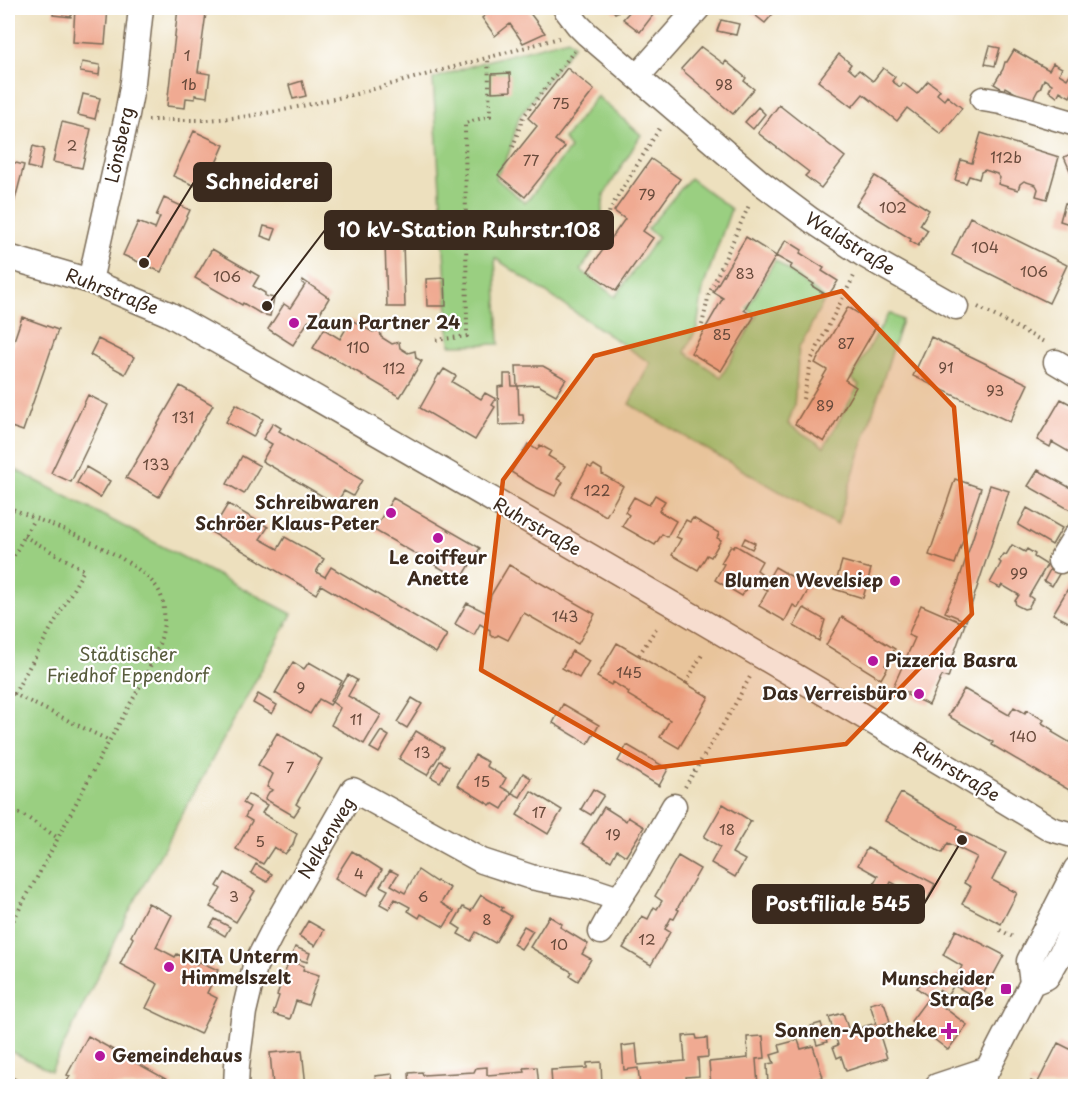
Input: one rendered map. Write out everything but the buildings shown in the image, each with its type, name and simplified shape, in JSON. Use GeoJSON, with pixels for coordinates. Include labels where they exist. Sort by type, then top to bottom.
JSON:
{"type":"FeatureCollection","features":[{"type":"Feature","properties":{"kind":"street","name":"Lönsberg"},"geometry":{"type":"LineString","coordinates":[[90,282],[126,120],[133,82],[141,8]]}},
{"type":"Feature","properties":{"kind":"street"},"geometry":{"type":"LineString","coordinates":[[638,77],[698,8]]}},
{"type":"Feature","properties":{"kind":"street","name":"Waldstraße"},"geometry":{"type":"LineString","coordinates":[[577,22],[672,108],[760,182],[811,220],[864,255],[956,307]]}},
{"type":"Feature","properties":{"kind":"street"},"geometry":{"type":"LineString","coordinates":[[983,99],[1076,124]]}},
{"type":"Feature","properties":{"kind":"street","name":"Ruhrstraße"},"geometry":{"type":"LineString","coordinates":[[8,257],[90,282],[169,314],[875,723],[1051,829],[1076,836]]}},
{"type":"Feature","properties":{"kind":"street"},"geometry":{"type":"LineString","coordinates":[[1060,561],[1076,535]]}},
{"type":"Feature","properties":{"kind":"street","name":"Nelkenweg"},"geometry":{"type":"LineString","coordinates":[[236,1086],[244,1012],[255,966],[353,790],[482,861],[531,877],[586,888],[619,899]]}},
{"type":"Feature","properties":{"kind":"street"},"geometry":{"type":"LineString","coordinates":[[601,932],[674,806]]}},
{"type":"Feature","properties":{"kind":"street","name":"Ruhrstraße"},"geometry":{"type":"LineString","coordinates":[[1051,829],[1076,857]]}},
{"type":"Feature","properties":{"kind":"street"},"geometry":{"type":"LineString","coordinates":[[937,1086],[984,1078],[1032,983],[1029,961],[1076,868]]}},
{"type":"Feature","properties":{"kind":"street"},"geometry":{"type":"LineString","coordinates":[[1032,983],[1047,977],[1076,920]]}},
{"type":"Feature","properties":{"kind":"path"},"geometry":{"type":"LineString","coordinates":[[126,120],[208,120],[284,110],[356,94],[561,37],[577,22]]}},
{"type":"Feature","properties":{"kind":"path"},"geometry":{"type":"LineString","coordinates":[[513,147],[523,117],[577,22]]}},
{"type":"Feature","properties":{"kind":"path"},"geometry":{"type":"LineString","coordinates":[[436,340],[467,336],[465,123],[490,116],[488,57]]}},
{"type":"Feature","properties":{"kind":"path"},"geometry":{"type":"LineString","coordinates":[[603,242],[610,209],[672,108]]}},
{"type":"Feature","properties":{"kind":"path"},"geometry":{"type":"LineString","coordinates":[[702,325],[709,294],[760,182]]}},
{"type":"Feature","properties":{"kind":"path"},"geometry":{"type":"LineString","coordinates":[[803,399],[812,358],[864,255]]}},
{"type":"Feature","properties":{"kind":"path"},"geometry":{"type":"LineString","coordinates":[[956,307],[968,301],[1053,347],[1066,368]]}},
{"type":"Feature","properties":{"kind":"path"},"geometry":{"type":"LineString","coordinates":[[8,507],[99,546],[144,573],[160,594],[165,620],[151,663],[42,870],[8,928]]}},
{"type":"Feature","properties":{"kind":"path"},"geometry":{"type":"LineString","coordinates":[[8,566],[34,519]]}},
{"type":"Feature","properties":{"kind":"path"},"geometry":{"type":"LineString","coordinates":[[14,694],[84,570],[24,536]]}},
{"type":"Feature","properties":{"kind":"path"},"geometry":{"type":"LineString","coordinates":[[639,655],[657,627]]}},
{"type":"Feature","properties":{"kind":"path"},"geometry":{"type":"LineString","coordinates":[[686,682],[703,653]]}},
{"type":"Feature","properties":{"kind":"path"},"geometry":{"type":"LineString","coordinates":[[674,806],[733,708],[760,657]]}},
{"type":"Feature","properties":{"kind":"path"},"geometry":{"type":"LineString","coordinates":[[8,691],[110,741]]}},
{"type":"Feature","properties":{"kind":"path"},"geometry":{"type":"LineString","coordinates":[[8,808],[58,838]]}},
{"type":"Feature","properties":{"kind":"path"},"geometry":{"type":"LineString","coordinates":[[1000,930],[1019,940]]}},
{"type":"Feature","properties":{"kind":"highlighted area"},"geometry":{"type":"Polygon","coordinates":[[[842,291],[954,407],[972,614],[846,744],[653,768],[481,670],[503,480],[594,356],[842,291]]]}},
{"type":"Feature","properties":{"kind":"green space"},"geometry":{"type":"Polygon","coordinates":[[[568,39],[574,45],[519,117],[509,153],[496,178],[525,203],[570,149],[564,139],[597,96],[641,135],[604,195],[598,244],[581,270],[615,297],[658,237],[647,229],[690,178],[731,209],[703,288],[697,328],[685,352],[721,377],[757,315],[747,309],[775,260],[825,299],[799,348],[794,406],[788,424],[824,447],[859,385],[851,379],[889,313],[902,320],[837,525],[629,404],[650,363],[495,258],[499,344],[450,345],[433,79],[483,62],[568,39]]]}},
{"type":"Feature","properties":{"kind":"green space","name":"Städtischer Friedhof Eppendorf"},"geometry":{"type":"Polygon","coordinates":[[[8,466],[292,614],[131,908],[51,1071],[8,1050],[8,466]]]}},
{"type":"Feature","properties":{"kind":"place","name":"Schneiderei"},"geometry":{"type":"Point","coordinates":[144,263]}},
{"type":"Feature","properties":{"kind":"place","name":"10 kV-Station Ruhrstr.108"},"geometry":{"type":"Point","coordinates":[267,306]}},
{"type":"Feature","properties":{"kind":"place","name":"Zaun Partner 24"},"geometry":{"type":"Point","coordinates":[294,323]}},
{"type":"Feature","properties":{"kind":"place","name":"Schreibwaren Schröer Klaus-Peter"},"geometry":{"type":"Point","coordinates":[391,513]}},
{"type":"Feature","properties":{"kind":"place","name":"Le coiffeur Anette"},"geometry":{"type":"Point","coordinates":[438,538]}},
{"type":"Feature","properties":{"kind":"place","name":"Blumen Wevelsiep"},"geometry":{"type":"Point","coordinates":[895,581]}},
{"type":"Feature","properties":{"kind":"place","name":"Pizzeria Basra"},"geometry":{"type":"Point","coordinates":[873,661]}},
{"type":"Feature","properties":{"kind":"place","name":"Das Verreisbüro"},"geometry":{"type":"Point","coordinates":[919,694]}},
{"type":"Feature","properties":{"kind":"place","name":"Postfiliale 545"},"geometry":{"type":"Point","coordinates":[962,840]}},
{"type":"Feature","properties":{"kind":"place","name":"KITA Unterm Himmelszelt"},"geometry":{"type":"Point","coordinates":[169,967]}},
{"type":"Feature","properties":{"kind":"place","name":"Munscheider Straße"},"geometry":{"type":"Point","coordinates":[1006,989]}},
{"type":"Feature","properties":{"kind":"place","name":"Sonnen-Apotheke"},"geometry":{"type":"Point","coordinates":[949,1031]}},
{"type":"Feature","properties":{"kind":"place","name":"Gemeindehaus"},"geometry":{"type":"Point","coordinates":[100,1056]}}]}
